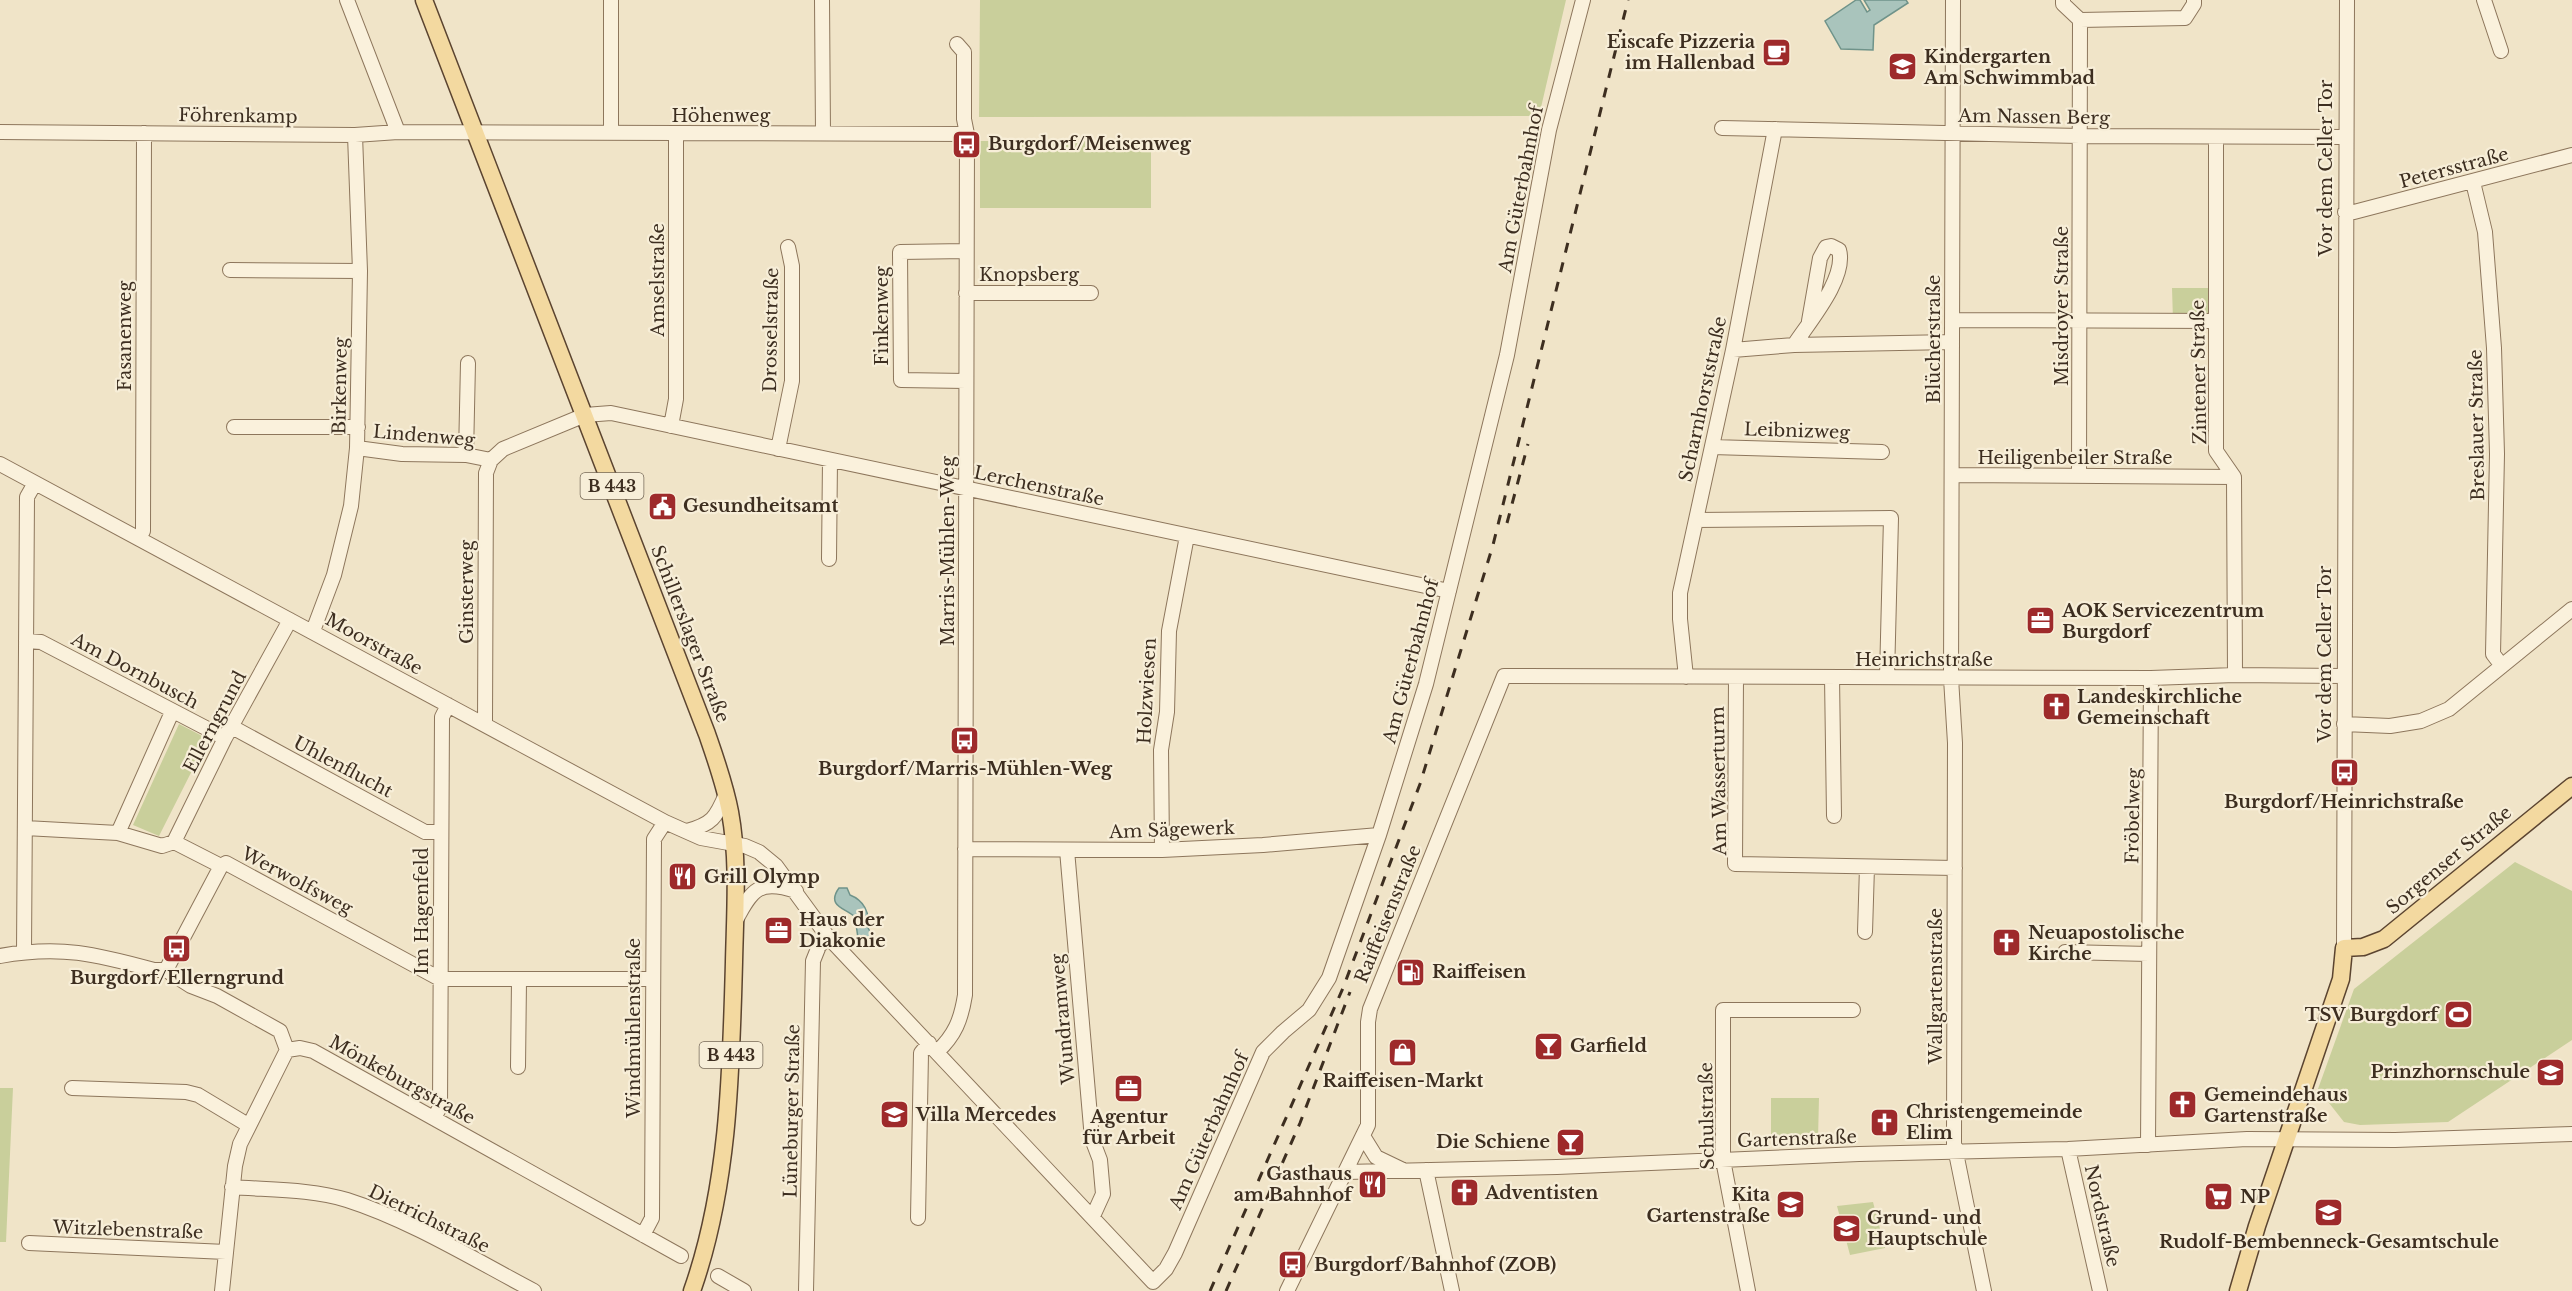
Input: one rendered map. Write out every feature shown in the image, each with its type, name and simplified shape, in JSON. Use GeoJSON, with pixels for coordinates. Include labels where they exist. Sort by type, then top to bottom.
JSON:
{"type":"FeatureCollection","features":[{"type":"Feature","properties":{"kind":"main road","name":"B 443"},"geometry":{"type":"LineString","coordinates":[[424,0],[475,133]]}},
{"type":"Feature","properties":{"kind":"main road","name":"Schillerslager Straße"},"geometry":{"type":"LineString","coordinates":[[475,133],[721,771],[735,843]]}},
{"type":"Feature","properties":{"kind":"main road","name":"Sorgenser Straße"},"geometry":{"type":"LineString","coordinates":[[2344,948],[2363,947],[2384,939],[2572,786]]}},
{"type":"Feature","properties":{"kind":"main road","name":"B 443"},"geometry":{"type":"LineString","coordinates":[[692,1291],[709,1233],[724,1149],[732,1052],[735,843]]}},
{"type":"Feature","properties":{"kind":"main road","name":"Vor dem Celler Tor"},"geometry":{"type":"LineString","coordinates":[[2238,1291],[2257,1226],[2341,979],[2344,948]]}},
{"type":"Feature","properties":{"kind":"street"},"geometry":{"type":"LineString","coordinates":[[347,0],[398,132]]}},
{"type":"Feature","properties":{"kind":"street"},"geometry":{"type":"LineString","coordinates":[[611,0],[611,133]]}},
{"type":"Feature","properties":{"kind":"street"},"geometry":{"type":"LineString","coordinates":[[822,0],[823,133]]}},
{"type":"Feature","properties":{"kind":"street","name":"Am Güterbahnhof"},"geometry":{"type":"LineString","coordinates":[[1153,1286],[1175,1253],[1263,1052],[1282,1032],[1309,1010],[1329,978],[1379,835],[1426,684],[1507,355],[1549,130],[1583,0]]}},
{"type":"Feature","properties":{"kind":"street","name":"Blücherstraße"},"geometry":{"type":"LineString","coordinates":[[1952,678],[1953,0]]}},
{"type":"Feature","properties":{"kind":"street"},"geometry":{"type":"LineString","coordinates":[[2063,0],[2063,4],[2080,20],[2186,18],[2194,2]]}},
{"type":"Feature","properties":{"kind":"street","name":"Vor dem Celler Tor"},"geometry":{"type":"LineString","coordinates":[[2344,948],[2347,0]]}},
{"type":"Feature","properties":{"kind":"street"},"geometry":{"type":"LineString","coordinates":[[2484,0],[2501,51]]}},
{"type":"Feature","properties":{"kind":"street","name":"Misdroyer Straße"},"geometry":{"type":"LineString","coordinates":[[2079,475],[2080,20]]}},
{"type":"Feature","properties":{"kind":"street","name":"Marris-Mühlen-Weg"},"geometry":{"type":"LineString","coordinates":[[918,1218],[921,1053],[951,1039],[962,1012],[965,995],[967,134],[964,119],[964,52],[957,44]]}},
{"type":"Feature","properties":{"kind":"street","name":"Am Nassen Berg"},"geometry":{"type":"LineString","coordinates":[[1722,128],[2080,136],[2345,137]]}},
{"type":"Feature","properties":{"kind":"street","name":"Scharnhorststraße"},"geometry":{"type":"LineString","coordinates":[[1686,677],[1680,619],[1680,593],[1733,350],[1775,129]]}},
{"type":"Feature","properties":{"kind":"street","name":"Föhrenkamp"},"geometry":{"type":"LineString","coordinates":[[0,132],[355,135],[398,132],[475,133]]}},
{"type":"Feature","properties":{"kind":"street","name":"Fasanenweg"},"geometry":{"type":"LineString","coordinates":[[139,538],[143,531],[144,133]]}},
{"type":"Feature","properties":{"kind":"street","name":"Höhenweg"},"geometry":{"type":"LineString","coordinates":[[475,133],[967,134]]}},
{"type":"Feature","properties":{"kind":"street","name":"Amselstraße"},"geometry":{"type":"LineString","coordinates":[[671,426],[675,399],[676,134]]}},
{"type":"Feature","properties":{"kind":"street","name":"Birkenweg"},"geometry":{"type":"LineString","coordinates":[[314,632],[334,575],[351,506],[357,448],[360,271],[355,135]]}},
{"type":"Feature","properties":{"kind":"street","name":"Zintener Straße"},"geometry":{"type":"LineString","coordinates":[[2216,137],[2216,451],[2234,477]]}},
{"type":"Feature","properties":{"kind":"street","name":"Petersstraße"},"geometry":{"type":"LineString","coordinates":[[2345,212],[2354,212],[2572,155]]}},
{"type":"Feature","properties":{"kind":"street","name":"Breslauer Straße"},"geometry":{"type":"LineString","coordinates":[[2473,182],[2485,232],[2494,348],[2497,454],[2493,654],[2502,666]]}},
{"type":"Feature","properties":{"kind":"street"},"geometry":{"type":"LineString","coordinates":[[1794,345],[1827,297],[1839,267],[1839,250],[1831,246],[1826,247],[1820,258],[1809,321]]}},
{"type":"Feature","properties":{"kind":"street","name":"Drosselstraße"},"geometry":{"type":"LineString","coordinates":[[778,449],[792,381],[792,266],[788,247]]}},
{"type":"Feature","properties":{"kind":"street","name":"Finkenweg"},"geometry":{"type":"LineString","coordinates":[[966,251],[900,252],[901,380],[966,381]]}},
{"type":"Feature","properties":{"kind":"street"},"geometry":{"type":"LineString","coordinates":[[230,270],[360,271]]}},
{"type":"Feature","properties":{"kind":"street","name":"Knopsberg"},"geometry":{"type":"LineString","coordinates":[[966,293],[1091,292]]}},
{"type":"Feature","properties":{"kind":"street"},"geometry":{"type":"LineString","coordinates":[[1952,320],[2216,321]]}},
{"type":"Feature","properties":{"kind":"street"},"geometry":{"type":"LineString","coordinates":[[1733,350],[1794,345],[1952,342]]}},
{"type":"Feature","properties":{"kind":"street"},"geometry":{"type":"LineString","coordinates":[[466,454],[468,363]]}},
{"type":"Feature","properties":{"kind":"street","name":"Lerchenstraße"},"geometry":{"type":"LineString","coordinates":[[585,415],[611,413],[1449,591]]}},
{"type":"Feature","properties":{"kind":"street","name":"Lindenweg"},"geometry":{"type":"LineString","coordinates":[[357,448],[402,454],[466,454],[491,460],[503,449],[585,415]]}},
{"type":"Feature","properties":{"kind":"street"},"geometry":{"type":"LineString","coordinates":[[234,427],[358,427]]}},
{"type":"Feature","properties":{"kind":"street","name":"Leibnizweg"},"geometry":{"type":"LineString","coordinates":[[1712,447],[1882,452]]}},
{"type":"Feature","properties":{"kind":"street","name":"Ginsterweg"},"geometry":{"type":"LineString","coordinates":[[485,724],[486,473],[491,460]]}},
{"type":"Feature","properties":{"kind":"street"},"geometry":{"type":"LineString","coordinates":[[829,559],[830,460]]}},
{"type":"Feature","properties":{"kind":"street","name":"Moorstraße"},"geometry":{"type":"LineString","coordinates":[[0,464],[665,822],[701,838],[735,843]]}},
{"type":"Feature","properties":{"kind":"street","name":"Heiligenbeiler Straße"},"geometry":{"type":"LineString","coordinates":[[1952,475],[2234,477]]}},
{"type":"Feature","properties":{"kind":"street"},"geometry":{"type":"LineString","coordinates":[[2234,477],[2235,675]]}},
{"type":"Feature","properties":{"kind":"street"},"geometry":{"type":"LineString","coordinates":[[24,952],[27,497],[35,483]]}},
{"type":"Feature","properties":{"kind":"street"},"geometry":{"type":"LineString","coordinates":[[1696,520],[1891,518],[1887,678]]}},
{"type":"Feature","properties":{"kind":"street","name":"Holzwiesen"},"geometry":{"type":"LineString","coordinates":[[1162,850],[1161,750],[1167,712],[1168,631],[1187,536]]}},
{"type":"Feature","properties":{"kind":"street"},"geometry":{"type":"LineString","coordinates":[[2344,724],[2390,726],[2421,721],[2448,709],[2572,609]]}},
{"type":"Feature","properties":{"kind":"street","name":"Ellerngrund"},"geometry":{"type":"LineString","coordinates":[[174,842],[228,733],[290,620]]}},
{"type":"Feature","properties":{"kind":"street","name":"Am Dornbusch"},"geometry":{"type":"LineString","coordinates":[[26,641],[40,642],[172,712],[228,733]]}},
{"type":"Feature","properties":{"kind":"street","name":"Heinrichstraße"},"geometry":{"type":"LineString","coordinates":[[1504,676],[2151,678],[2235,675],[2344,676]]}},
{"type":"Feature","properties":{"kind":"street","name":"Raiffeisenstraße"},"geometry":{"type":"LineString","coordinates":[[1291,1289],[1368,1125],[1370,1009],[1504,676]]}},
{"type":"Feature","properties":{"kind":"street","name":"Am Wasserturm"},"geometry":{"type":"LineString","coordinates":[[1736,677],[1735,864],[1955,868]]}},
{"type":"Feature","properties":{"kind":"street"},"geometry":{"type":"LineString","coordinates":[[1832,677],[1834,816]]}},
{"type":"Feature","properties":{"kind":"street","name":"Wallgartenstraße"},"geometry":{"type":"LineString","coordinates":[[1952,678],[1955,743],[1955,1153],[1984,1291]]}},
{"type":"Feature","properties":{"kind":"street","name":"Fröbelweg"},"geometry":{"type":"LineString","coordinates":[[2148,1145],[2151,678]]}},
{"type":"Feature","properties":{"kind":"street","name":"Im Hagenfeld"},"geometry":{"type":"LineString","coordinates":[[434,1118],[440,1107],[442,717],[448,705]]}},
{"type":"Feature","properties":{"kind":"street"},"geometry":{"type":"LineString","coordinates":[[118,833],[172,712]]}},
{"type":"Feature","properties":{"kind":"street","name":"Uhlenflucht"},"geometry":{"type":"LineString","coordinates":[[228,733],[425,832],[440,832]]}},
{"type":"Feature","properties":{"kind":"street"},"geometry":{"type":"LineString","coordinates":[[687,831],[703,826],[713,819],[726,794]]}},
{"type":"Feature","properties":{"kind":"street","name":"Windmühlenstraße"},"geometry":{"type":"LineString","coordinates":[[643,1235],[651,1218],[654,839],[665,822]]}},
{"type":"Feature","properties":{"kind":"street","name":"Werwolfsweg"},"geometry":{"type":"LineString","coordinates":[[25,828],[118,833],[162,846],[174,842],[221,866],[226,863],[440,979]]}},
{"type":"Feature","properties":{"kind":"street","name":"Am Sägewerk"},"geometry":{"type":"LineString","coordinates":[[965,849],[1162,850],[1263,845],[1379,835]]}},
{"type":"Feature","properties":{"kind":"street"},"geometry":{"type":"LineString","coordinates":[[735,843],[759,852],[776,866],[828,937],[1093,1216],[1153,1286]]}},
{"type":"Feature","properties":{"kind":"street","name":"Wundramweg"},"geometry":{"type":"LineString","coordinates":[[1067,850],[1092,1139],[1100,1160],[1103,1194],[1093,1216]]}},
{"type":"Feature","properties":{"kind":"street"},"geometry":{"type":"LineString","coordinates":[[166,970],[221,866]]}},
{"type":"Feature","properties":{"kind":"street"},"geometry":{"type":"LineString","coordinates":[[1865,932],[1867,867]]}},
{"type":"Feature","properties":{"kind":"street"},"geometry":{"type":"LineString","coordinates":[[734,924],[752,893],[760,888],[768,885],[783,886],[796,891]]}},
{"type":"Feature","properties":{"kind":"street","name":"Lüneburger Straße"},"geometry":{"type":"LineString","coordinates":[[806,1291],[813,961],[819,946],[828,937]]}},
{"type":"Feature","properties":{"kind":"street"},"geometry":{"type":"LineString","coordinates":[[0,956],[24,952],[69,950],[154,970],[166,970],[191,986],[217,996],[280,1031],[287,1050],[240,1144],[232,1187],[222,1291]]}},
{"type":"Feature","properties":{"kind":"street"},"geometry":{"type":"LineString","coordinates":[[2065,952],[2149,954]]}},
{"type":"Feature","properties":{"kind":"street"},"geometry":{"type":"LineString","coordinates":[[440,979],[519,981],[652,979]]}},
{"type":"Feature","properties":{"kind":"street"},"geometry":{"type":"LineString","coordinates":[[518,1067],[519,981]]}},
{"type":"Feature","properties":{"kind":"street","name":"Schulstraße"},"geometry":{"type":"LineString","coordinates":[[1748,1291],[1723,1160],[1723,1010],[1854,1010]]}},
{"type":"Feature","properties":{"kind":"street","name":"Mönkeburgstraße"},"geometry":{"type":"LineString","coordinates":[[287,1050],[300,1048],[313,1051],[681,1256]]}},
{"type":"Feature","properties":{"kind":"street"},"geometry":{"type":"LineString","coordinates":[[72,1088],[186,1092],[198,1095],[248,1125]]}},
{"type":"Feature","properties":{"kind":"street","name":"Gartenstraße"},"geometry":{"type":"LineString","coordinates":[[1346,1172],[2068,1149],[2247,1139],[2395,1140],[2572,1134]]}},
{"type":"Feature","properties":{"kind":"street"},"geometry":{"type":"LineString","coordinates":[[1363,1136],[1376,1157],[1403,1170]]}},
{"type":"Feature","properties":{"kind":"street","name":"Nordstraße"},"geometry":{"type":"LineString","coordinates":[[2068,1149],[2100,1291]]}},
{"type":"Feature","properties":{"kind":"street"},"geometry":{"type":"LineString","coordinates":[[1426,1170],[1452,1291]]}},
{"type":"Feature","properties":{"kind":"street","name":"Dietrichstraße"},"geometry":{"type":"LineString","coordinates":[[232,1187],[303,1192],[345,1199],[385,1214],[534,1291]]}},
{"type":"Feature","properties":{"kind":"street","name":"Witzlebenstraße"},"geometry":{"type":"LineString","coordinates":[[29,1244],[226,1252]]}},
{"type":"Feature","properties":{"kind":"street"},"geometry":{"type":"LineString","coordinates":[[718,1276],[744,1291]]}},
{"type":"Feature","properties":{"kind":"green space"},"geometry":{"type":"Polygon","coordinates":[[[980,0],[1566,0],[1539,116],[979,117],[980,0]]]}},
{"type":"Feature","properties":{"kind":"green space"},"geometry":{"type":"Polygon","coordinates":[[[980,141],[1151,141],[1151,208],[980,208],[980,141]]]}},
{"type":"Feature","properties":{"kind":"green space"},"geometry":{"type":"Polygon","coordinates":[[[2172,288],[2214,288],[2214,319],[2173,320],[2172,288]]]}},
{"type":"Feature","properties":{"kind":"green space"},"geometry":{"type":"Polygon","coordinates":[[[179,724],[208,739],[159,836],[133,825],[179,724]]]}},
{"type":"Feature","properties":{"kind":"green space","name":"TSV Burgdorf"},"geometry":{"type":"Polygon","coordinates":[[[2515,862],[2572,891],[2572,1040],[2448,1122],[2360,1125],[2344,1122],[2318,1089],[2354,989],[2515,862]]]}},
{"type":"Feature","properties":{"kind":"green space"},"geometry":{"type":"Polygon","coordinates":[[[0,1088],[13,1088],[6,1242],[0,1242],[0,1088]]]}},
{"type":"Feature","properties":{"kind":"green space"},"geometry":{"type":"Polygon","coordinates":[[[1771,1098],[1819,1098],[1818,1139],[1771,1140],[1771,1098]]]}},
{"type":"Feature","properties":{"kind":"green space"},"geometry":{"type":"Polygon","coordinates":[[[1873,1202],[1885,1248],[1850,1255],[1837,1206],[1873,1202]]]}},
{"type":"Feature","properties":{"kind":"water"},"geometry":{"type":"Polygon","coordinates":[[[1856,0],[1860,0],[1867,12],[1870,10],[1864,0],[1906,0],[1908,3],[1874,25],[1873,50],[1841,49],[1825,21],[1856,0]]]}},
{"type":"Feature","properties":{"kind":"water"},"geometry":{"type":"Polygon","coordinates":[[[839,888],[847,888],[850,895],[865,907],[868,916],[867,926],[873,937],[871,942],[865,943],[858,938],[855,917],[836,903],[839,888]]]}},
{"type":"Feature","properties":{"kind":"railway"},"geometry":{"type":"LineString","coordinates":[[1210,1291],[1343,988],[1420,784],[1493,545],[1628,0]]}},
{"type":"Feature","properties":{"kind":"railway"},"geometry":{"type":"LineString","coordinates":[[1507,523],[1528,444]]}},
{"type":"Feature","properties":{"kind":"railway"},"geometry":{"type":"LineString","coordinates":[[1226,1291],[1300,1123],[1350,992]]}},
{"type":"Feature","properties":{"kind":"place","name":"Eiscafe Pizzeria im Hallenbad"},"geometry":{"type":"Point","coordinates":[1776,52]}},
{"type":"Feature","properties":{"kind":"place","name":"Kindergarten Am Schwimmbad"},"geometry":{"type":"Point","coordinates":[1903,67]}},
{"type":"Feature","properties":{"kind":"place","name":"Burgdorf/Meisenweg"},"geometry":{"type":"Point","coordinates":[967,144]}},
{"type":"Feature","properties":{"kind":"place","name":"Gesundheitsamt"},"geometry":{"type":"Point","coordinates":[662,506]}},
{"type":"Feature","properties":{"kind":"place","name":"AOK Servicezentrum Burgdorf"},"geometry":{"type":"Point","coordinates":[2041,621]}},
{"type":"Feature","properties":{"kind":"place","name":"Landeskirchliche Gemeinschaft"},"geometry":{"type":"Point","coordinates":[2056,707]}},
{"type":"Feature","properties":{"kind":"place","name":"Burgdorf/Marris-Mühlen-Weg"},"geometry":{"type":"Point","coordinates":[965,740]}},
{"type":"Feature","properties":{"kind":"place","name":"Burgdorf/Heinrichstraße"},"geometry":{"type":"Point","coordinates":[2344,773]}},
{"type":"Feature","properties":{"kind":"place","name":"Grill Olymp"},"geometry":{"type":"Point","coordinates":[683,877]}},
{"type":"Feature","properties":{"kind":"place","name":"Haus der Diakonie"},"geometry":{"type":"Point","coordinates":[778,930]}},
{"type":"Feature","properties":{"kind":"place","name":"Neuapostolische Kirche"},"geometry":{"type":"Point","coordinates":[2007,943]}},
{"type":"Feature","properties":{"kind":"place","name":"Burgdorf/Ellerngrund"},"geometry":{"type":"Point","coordinates":[177,949]}},
{"type":"Feature","properties":{"kind":"place","name":"Raiffeisen"},"geometry":{"type":"Point","coordinates":[1411,972]}},
{"type":"Feature","properties":{"kind":"place","name":"TSV Burgdorf"},"geometry":{"type":"Point","coordinates":[2459,1015]}},
{"type":"Feature","properties":{"kind":"place","name":"Garfield"},"geometry":{"type":"Point","coordinates":[1549,1046]}},
{"type":"Feature","properties":{"kind":"place","name":"Raiffeisen-Markt"},"geometry":{"type":"Point","coordinates":[1403,1052]}},
{"type":"Feature","properties":{"kind":"place","name":"Prinzhornschule"},"geometry":{"type":"Point","coordinates":[2551,1072]}},
{"type":"Feature","properties":{"kind":"place","name":"Agentur für Arbeit"},"geometry":{"type":"Point","coordinates":[1129,1088]}},
{"type":"Feature","properties":{"kind":"place","name":"Gemeindehaus Gartenstraße"},"geometry":{"type":"Point","coordinates":[2183,1105]}},
{"type":"Feature","properties":{"kind":"place","name":"Villa Mercedes"},"geometry":{"type":"Point","coordinates":[895,1115]}},
{"type":"Feature","properties":{"kind":"place","name":"Christengemeinde Elim"},"geometry":{"type":"Point","coordinates":[1885,1122]}},
{"type":"Feature","properties":{"kind":"place","name":"Die Schiene"},"geometry":{"type":"Point","coordinates":[1571,1142]}},
{"type":"Feature","properties":{"kind":"place","name":"Gasthaus am Bahnhof"},"geometry":{"type":"Point","coordinates":[1373,1184]}},
{"type":"Feature","properties":{"kind":"place","name":"Adventisten"},"geometry":{"type":"Point","coordinates":[1464,1193]}},
{"type":"Feature","properties":{"kind":"place","name":"NP"},"geometry":{"type":"Point","coordinates":[2219,1197]}},
{"type":"Feature","properties":{"kind":"place","name":"Kita Gartenstraße"},"geometry":{"type":"Point","coordinates":[1791,1205]}},
{"type":"Feature","properties":{"kind":"place","name":"Rudolf-Bembenneck-Gesamtschule"},"geometry":{"type":"Point","coordinates":[2329,1213]}},
{"type":"Feature","properties":{"kind":"place","name":"Grund- und Hauptschule"},"geometry":{"type":"Point","coordinates":[1846,1228]}},
{"type":"Feature","properties":{"kind":"place","name":"Burgdorf/Bahnhof (ZOB)"},"geometry":{"type":"Point","coordinates":[1293,1265]}}]}
